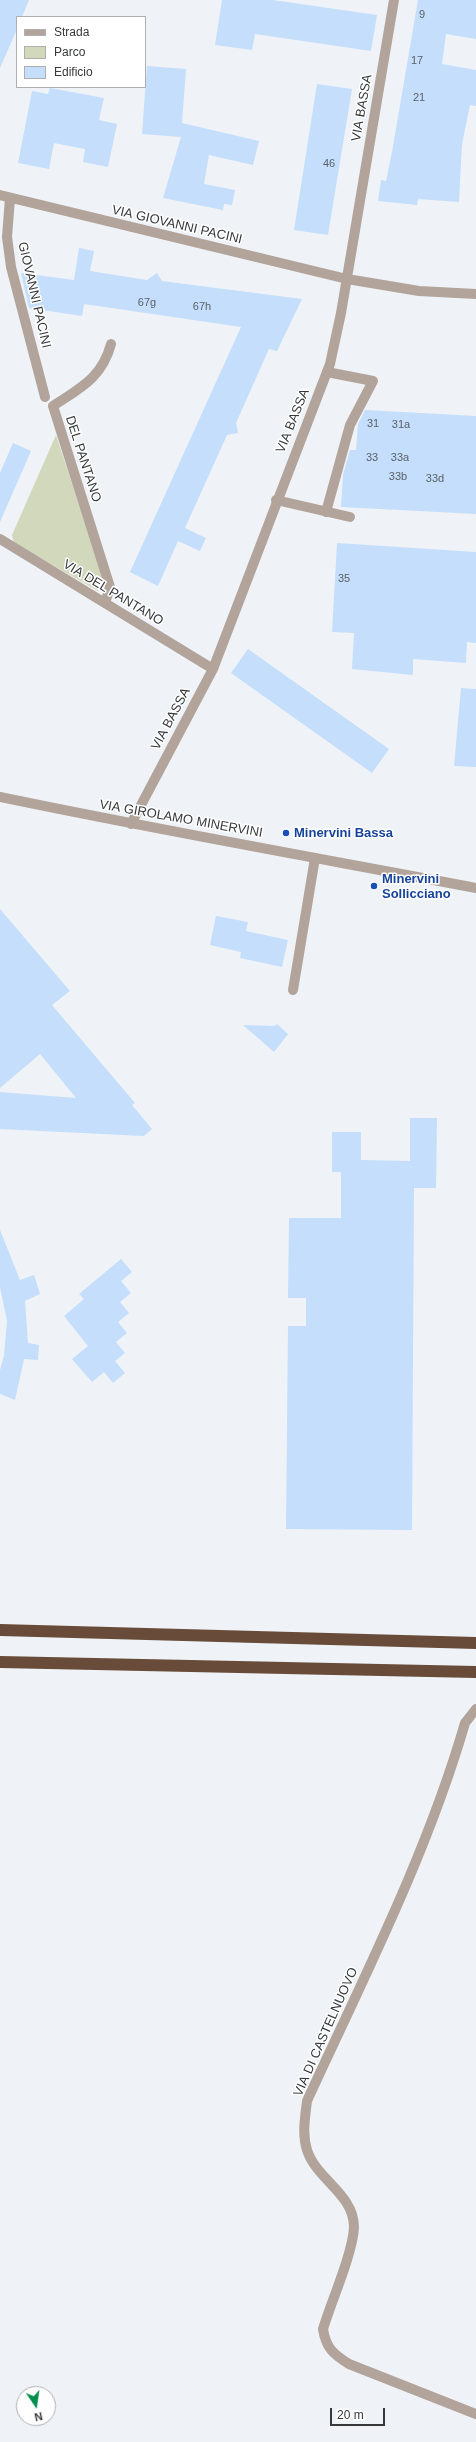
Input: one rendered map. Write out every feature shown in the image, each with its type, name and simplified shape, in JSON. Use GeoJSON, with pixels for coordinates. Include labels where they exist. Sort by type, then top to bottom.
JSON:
{"type":"FeatureCollection","features":[{"type":"Feature","properties":{"kind":"highway"},"geometry":{"type":"LineString","coordinates":[[0,1630],[476,1643]]}},
{"type":"Feature","properties":{"kind":"highway"},"geometry":{"type":"LineString","coordinates":[[0,1662],[476,1672]]}},
{"type":"Feature","properties":{"kind":"street","name":"VIA BASSA"},"geometry":{"type":"LineString","coordinates":[[131,824],[213,669],[276,500],[327,372],[336,340],[347,279],[394,0]]}},
{"type":"Feature","properties":{"kind":"street","name":"VIA GIOVANNI PACINI"},"geometry":{"type":"LineString","coordinates":[[5,196],[347,279],[420,291],[476,294]]}},
{"type":"Feature","properties":{"kind":"street","name":"GIOVANNI PACINI"},"geometry":{"type":"LineString","coordinates":[[5,196],[7,237],[12,267],[45,397]]}},
{"type":"Feature","properties":{"kind":"street","name":"DEL PANTANO"},"geometry":{"type":"LineString","coordinates":[[105,603],[110,587],[53,406],[97,375],[104,365],[111,344]]}},
{"type":"Feature","properties":{"kind":"street"},"geometry":{"type":"LineString","coordinates":[[326,512],[350,425],[374,381],[327,372]]}},
{"type":"Feature","properties":{"kind":"street"},"geometry":{"type":"LineString","coordinates":[[276,500],[350,517]]}},
{"type":"Feature","properties":{"kind":"street","name":"VIA DEL PANTANO"},"geometry":{"type":"LineString","coordinates":[[0,539],[213,669]]}},
{"type":"Feature","properties":{"kind":"street","name":"VIA GIROLAMO MINERVINI"},"geometry":{"type":"LineString","coordinates":[[0,798],[131,824],[476,888]]}},
{"type":"Feature","properties":{"kind":"street"},"geometry":{"type":"LineString","coordinates":[[293,990],[315,858]]}},
{"type":"Feature","properties":{"kind":"street","name":"VIA DI CASTELNUOVO"},"geometry":{"type":"LineString","coordinates":[[476,1709],[465,1723],[430,1826],[394,1913],[307,2101],[304,2128],[307,2150],[316,2167],[350,2208],[354,2226],[351,2244],[323,2329],[325,2343],[331,2352],[349,2364],[476,2414]]}},
{"type":"Feature","properties":{"kind":"green space"},"geometry":{"type":"Polygon","coordinates":[[[56,435],[104,580],[103,587],[98,591],[14,543],[12,535],[56,435]]]}},
{"type":"Feature","properties":{"kind":"building"},"geometry":{"type":"Polygon","coordinates":[[[0,0],[29,0],[22,16],[16,16],[16,31],[0,68],[0,0]]]}},
{"type":"Feature","properties":{"kind":"building"},"geometry":{"type":"Polygon","coordinates":[[[222,0],[273,0],[377,15],[371,51],[255,34],[252,50],[215,45],[222,0]]]}},
{"type":"Feature","properties":{"kind":"building"},"geometry":{"type":"Polygon","coordinates":[[[418,0],[476,0],[476,39],[446,34],[442,64],[476,70],[476,106],[470,105],[462,144],[459,202],[418,199],[417,205],[378,201],[381,180],[386,181],[392,152],[418,0]]]}},
{"type":"Feature","properties":{"kind":"building"},"geometry":{"type":"Polygon","coordinates":[[[147,66],[186,69],[182,123],[259,141],[253,165],[209,155],[204,184],[235,190],[232,205],[224,204],[223,210],[163,198],[181,137],[142,134],[147,66]]]}},
{"type":"Feature","properties":{"kind":"building"},"geometry":{"type":"Polygon","coordinates":[[[317,84],[352,89],[328,235],[294,230],[317,84]]]}},
{"type":"Feature","properties":{"kind":"building"},"geometry":{"type":"Polygon","coordinates":[[[50,88],[104,98],[99,120],[117,124],[108,167],[83,162],[85,149],[54,143],[49,169],[18,163],[32,91],[48,94],[50,88]]]}},
{"type":"Feature","properties":{"kind":"building"},"geometry":{"type":"Polygon","coordinates":[[[79,248],[94,251],[90,271],[147,280],[157,273],[162,281],[302,299],[277,351],[269,349],[236,423],[238,433],[227,435],[185,528],[206,538],[200,551],[178,541],[158,586],[130,572],[241,327],[84,304],[82,316],[29,308],[21,273],[74,280],[79,248]]]}},
{"type":"Feature","properties":{"kind":"building"},"geometry":{"type":"Polygon","coordinates":[[[365,410],[476,416],[476,514],[341,507],[343,475],[350,450],[356,450],[358,424],[365,410]]]}},
{"type":"Feature","properties":{"kind":"building"},"geometry":{"type":"Polygon","coordinates":[[[13,443],[31,451],[0,522],[0,473],[13,443]]]}},
{"type":"Feature","properties":{"kind":"building"},"geometry":{"type":"Polygon","coordinates":[[[337,543],[476,552],[476,643],[467,642],[466,663],[413,659],[413,675],[352,669],[354,633],[332,632],[337,543]]]}},
{"type":"Feature","properties":{"kind":"building"},"geometry":{"type":"Polygon","coordinates":[[[248,649],[389,749],[372,773],[231,673],[248,649]]]}},
{"type":"Feature","properties":{"kind":"building"},"geometry":{"type":"Polygon","coordinates":[[[461,688],[476,689],[476,767],[454,766],[461,688]]]}},
{"type":"Feature","properties":{"kind":"building"},"geometry":{"type":"Polygon","coordinates":[[[0,909],[70,991],[52,1005],[135,1103],[132,1105],[152,1129],[144,1136],[0,1129],[0,1092],[76,1098],[40,1054],[0,1088],[0,909]]]}},
{"type":"Feature","properties":{"kind":"building"},"geometry":{"type":"Polygon","coordinates":[[[216,916],[248,922],[246,931],[288,940],[282,967],[240,958],[241,952],[210,945],[216,916]]]}},
{"type":"Feature","properties":{"kind":"building"},"geometry":{"type":"Polygon","coordinates":[[[277,1024],[288,1034],[274,1052],[243,1025],[274,1026],[277,1024]]]}},
{"type":"Feature","properties":{"kind":"building"},"geometry":{"type":"Polygon","coordinates":[[[410,1118],[437,1118],[436,1188],[414,1188],[412,1530],[286,1529],[288,1326],[306,1326],[306,1298],[288,1298],[289,1218],[341,1218],[341,1172],[332,1172],[332,1132],[361,1132],[361,1160],[410,1161],[410,1118]]]}},
{"type":"Feature","properties":{"kind":"building"},"geometry":{"type":"Polygon","coordinates":[[[0,1230],[20,1280],[34,1275],[40,1294],[25,1301],[28,1343],[39,1345],[38,1360],[24,1359],[15,1400],[0,1394],[0,1370],[4,1356],[7,1321],[0,1287],[0,1230]]]}},
{"type":"Feature","properties":{"kind":"building"},"geometry":{"type":"Polygon","coordinates":[[[121,1259],[132,1272],[121,1281],[131,1293],[120,1302],[129,1313],[118,1322],[127,1333],[116,1342],[125,1353],[115,1361],[125,1373],[113,1383],[104,1372],[92,1382],[72,1359],[88,1346],[64,1316],[84,1299],[79,1294],[121,1259]]]}},
{"type":"Feature","properties":{"kind":"place","name":"Minervini Bassa"},"geometry":{"type":"Point","coordinates":[286,833]}},
{"type":"Feature","properties":{"kind":"place","name":"Minervini Sollicciano"},"geometry":{"type":"Point","coordinates":[374,886]}}]}
